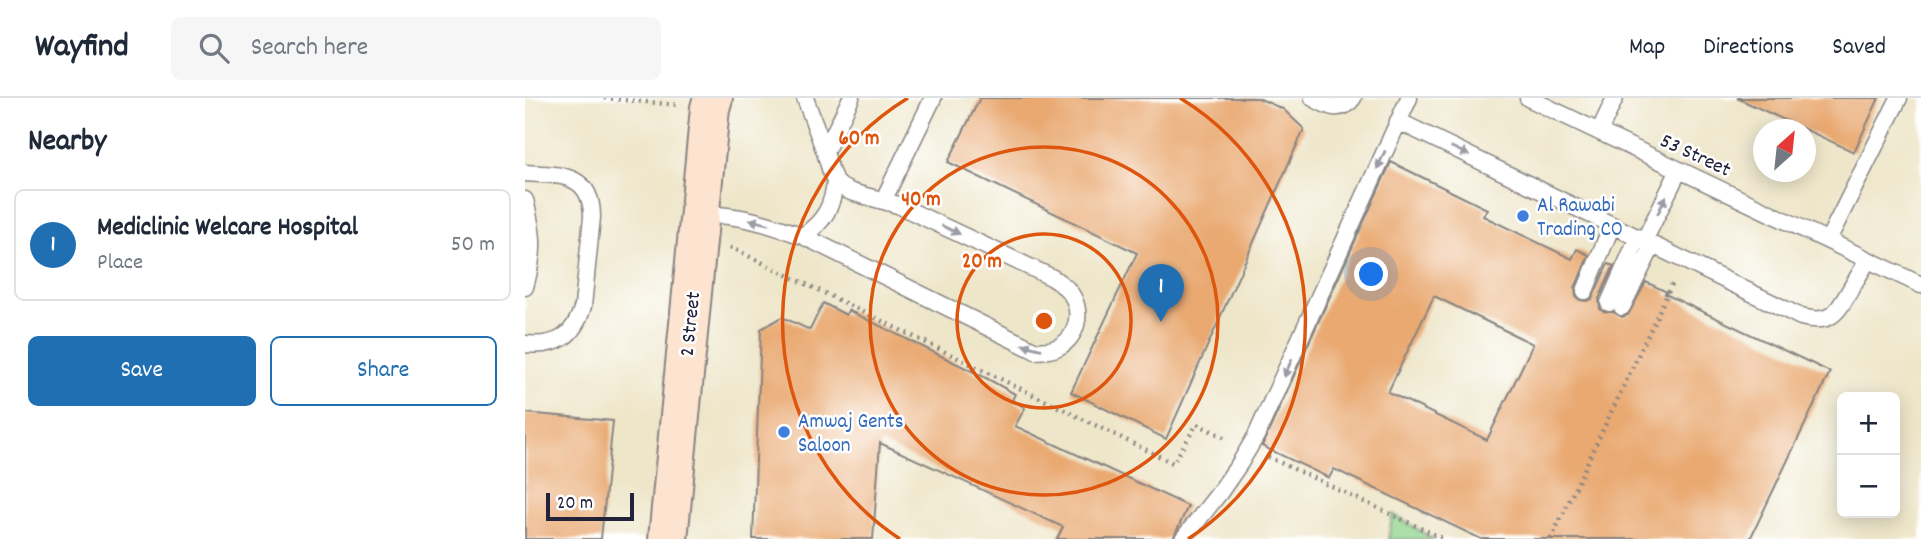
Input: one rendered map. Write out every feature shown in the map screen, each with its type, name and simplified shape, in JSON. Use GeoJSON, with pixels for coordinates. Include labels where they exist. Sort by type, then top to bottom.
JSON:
{"type":"FeatureCollection","features":[{"type":"Feature","properties":{"kind":"street","name":"2 Street"},"geometry":{"type":"LineString","coordinates":[[668,539],[711,102]]}},
{"type":"Feature","properties":{"kind":"lane"},"geometry":{"type":"LineString","coordinates":[[699,223],[717,214],[766,223],[803,236],[1036,351],[1052,350],[1065,343],[1075,331],[1079,315],[1075,300],[1066,287],[1053,278],[898,205],[841,187],[835,181],[805,98]]}},
{"type":"Feature","properties":{"kind":"lane"},"geometry":{"type":"LineString","coordinates":[[825,152],[851,98]]}},
{"type":"Feature","properties":{"kind":"lane"},"geometry":{"type":"LineString","coordinates":[[883,201],[933,98]]}},
{"type":"Feature","properties":{"kind":"lane"},"geometry":{"type":"LineString","coordinates":[[1313,98],[1334,108],[1343,107],[1353,98]]}},
{"type":"Feature","properties":{"kind":"lane"},"geometry":{"type":"LineString","coordinates":[[1183,539],[1220,492],[1263,423],[1409,98]]}},
{"type":"Feature","properties":{"kind":"lane","name":"53 Street"},"geometry":{"type":"LineString","coordinates":[[1528,98],[1921,285]]}},
{"type":"Feature","properties":{"kind":"lane"},"geometry":{"type":"LineString","coordinates":[[1599,132],[1615,98]]}},
{"type":"Feature","properties":{"kind":"lane"},"geometry":{"type":"LineString","coordinates":[[1828,240],[1899,98]]}},
{"type":"Feature","properties":{"kind":"lane"},"geometry":{"type":"LineString","coordinates":[[1398,121],[1814,321],[1828,318],[1839,311],[1868,260]]}},
{"type":"Feature","properties":{"kind":"lane"},"geometry":{"type":"LineString","coordinates":[[1616,305],[1679,170]]}},
{"type":"Feature","properties":{"kind":"lane"},"geometry":{"type":"LineString","coordinates":[[525,173],[566,176],[578,182],[587,192],[592,204],[583,306],[579,320],[571,332],[558,341],[544,345],[525,344]]}},
{"type":"Feature","properties":{"kind":"lane"},"geometry":{"type":"LineString","coordinates":[[803,236],[814,229],[830,207],[835,181]]}},
{"type":"Feature","properties":{"kind":"lane"},"geometry":{"type":"LineString","coordinates":[[525,200],[533,230],[532,260],[525,287]]}},
{"type":"Feature","properties":{"kind":"lane"},"geometry":{"type":"LineString","coordinates":[[1585,291],[1612,225]]}},
{"type":"Feature","properties":{"kind":"path"},"geometry":{"type":"LineString","coordinates":[[604,98],[711,102]]}},
{"type":"Feature","properties":{"kind":"path"},"geometry":{"type":"LineString","coordinates":[[699,223],[1173,463],[1197,424],[1444,539]]}},
{"type":"Feature","properties":{"kind":"path"},"geometry":{"type":"LineString","coordinates":[[1551,539],[1684,260]]}},
{"type":"Feature","properties":{"kind":"green space"},"geometry":{"type":"Polygon","coordinates":[[[1393,514],[1433,539],[1388,539],[1393,514]]]}},
{"type":"Feature","properties":{"kind":"building"},"geometry":{"type":"Polygon","coordinates":[[[980,98],[1258,98],[1283,109],[1304,129],[1166,439],[1071,392],[1137,253],[948,162],[980,98]]]}},
{"type":"Feature","properties":{"kind":"building"},"geometry":{"type":"Polygon","coordinates":[[[1737,98],[1879,98],[1854,152],[1816,134],[1816,119],[1782,119],[1737,98]]]}},
{"type":"Feature","properties":{"kind":"building"},"geometry":{"type":"Polygon","coordinates":[[[1391,162],[1487,209],[1483,216],[1572,259],[1577,249],[1589,255],[1575,288],[1576,297],[1580,300],[1592,299],[1608,264],[1614,266],[1599,299],[1600,309],[1604,312],[1613,312],[1622,317],[1628,315],[1646,282],[1667,292],[1665,294],[1830,372],[1750,539],[1481,539],[1334,469],[1329,478],[1262,446],[1391,162]],[[1434,296],[1388,392],[1487,440],[1533,344],[1434,296]]]}},
{"type":"Feature","properties":{"kind":"building"},"geometry":{"type":"Polygon","coordinates":[[[823,303],[846,315],[848,310],[1015,394],[1012,400],[1025,408],[1015,426],[1188,506],[1173,539],[1057,539],[1063,527],[880,443],[873,539],[753,539],[761,329],[782,317],[810,330],[823,303]]]}},
{"type":"Feature","properties":{"kind":"building"},"geometry":{"type":"Polygon","coordinates":[[[525,413],[613,421],[601,539],[525,539],[525,413]]]}},
{"type":"Feature","properties":{"kind":"place","name":"Al Rawabi Trading CO"},"geometry":{"type":"Point","coordinates":[1523,216]}},
{"type":"Feature","properties":{"kind":"place","name":"Mediclinic Welcare Hospital"},"geometry":{"type":"Point","coordinates":[1161,322]}},
{"type":"Feature","properties":{"kind":"place","name":"Amwaj Gents Saloon"},"geometry":{"type":"Point","coordinates":[784,432]}}]}
